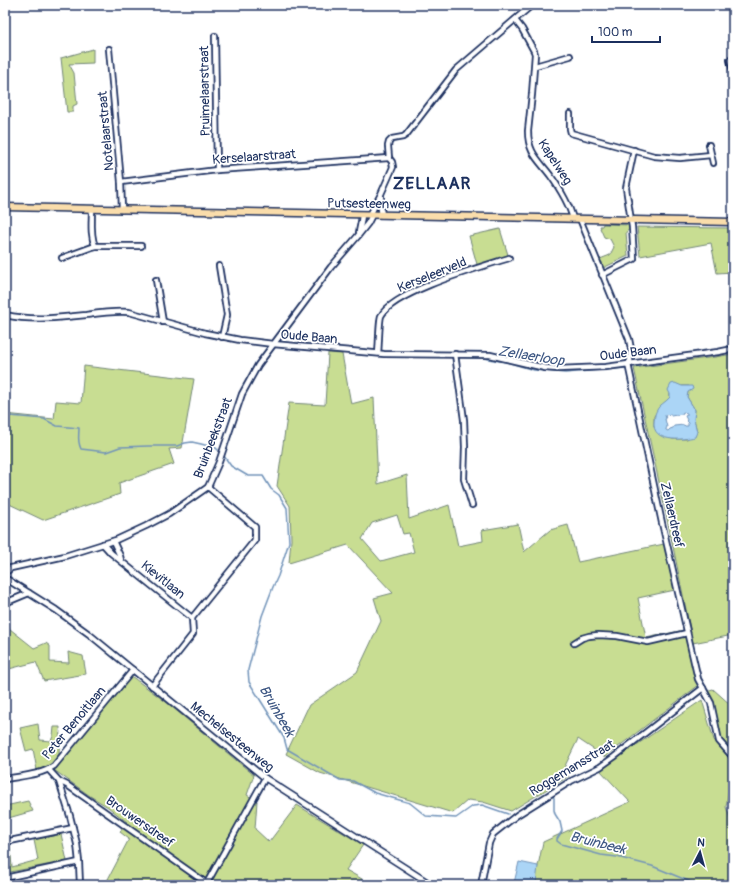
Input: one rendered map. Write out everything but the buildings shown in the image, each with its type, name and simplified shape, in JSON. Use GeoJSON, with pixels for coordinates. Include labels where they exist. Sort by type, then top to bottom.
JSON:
{"type":"FeatureCollection","features":[{"type":"Feature","properties":{"kind":"main road","name":"Putsesteenweg"},"geometry":{"type":"LineString","coordinates":[[5,207],[733,222]]}},
{"type":"Feature","properties":{"kind":"street"},"geometry":{"type":"LineString","coordinates":[[515,20],[532,5]]}},
{"type":"Feature","properties":{"kind":"street","name":"Kapelweg"},"geometry":{"type":"LineString","coordinates":[[515,20],[534,50],[535,58],[528,131],[530,147],[563,194],[577,219]]}},
{"type":"Feature","properties":{"kind":"street","name":"Bruinbeekstraat"},"geometry":{"type":"LineString","coordinates":[[5,573],[11,568],[65,556],[113,541],[169,514],[208,487],[219,462],[242,394],[258,365],[330,267],[368,223],[393,167],[389,158],[389,142],[392,138],[404,137],[456,70],[515,20]]}},
{"type":"Feature","properties":{"kind":"street","name":"Pruimelaarstraat"},"geometry":{"type":"LineString","coordinates":[[215,36],[217,170]]}},
{"type":"Feature","properties":{"kind":"street","name":"Notelaarstraat"},"geometry":{"type":"LineString","coordinates":[[110,49],[122,210]]}},
{"type":"Feature","properties":{"kind":"street"},"geometry":{"type":"LineString","coordinates":[[535,66],[570,56]]}},
{"type":"Feature","properties":{"kind":"street"},"geometry":{"type":"LineString","coordinates":[[730,60],[733,71]]}},
{"type":"Feature","properties":{"kind":"street"},"geometry":{"type":"LineString","coordinates":[[570,114],[571,133],[654,156],[680,158],[711,155]]}},
{"type":"Feature","properties":{"kind":"street"},"geometry":{"type":"LineString","coordinates":[[709,145],[712,163]]}},
{"type":"Feature","properties":{"kind":"street"},"geometry":{"type":"LineString","coordinates":[[602,275],[634,259],[632,227],[626,188],[634,150]]}},
{"type":"Feature","properties":{"kind":"street","name":"Kerselaarstraat"},"geometry":{"type":"LineString","coordinates":[[121,182],[217,170],[389,158]]}},
{"type":"Feature","properties":{"kind":"street"},"geometry":{"type":"LineString","coordinates":[[381,194],[380,203],[382,215]]}},
{"type":"Feature","properties":{"kind":"street"},"geometry":{"type":"LineString","coordinates":[[92,209],[92,233],[93,241],[96,246]]}},
{"type":"Feature","properties":{"kind":"street","name":"Bruinbeekstraat"},"geometry":{"type":"LineString","coordinates":[[357,237],[362,215]]}},
{"type":"Feature","properties":{"kind":"street","name":"Zellaerdreef"},"geometry":{"type":"LineString","coordinates":[[577,219],[602,275],[632,349],[628,364],[662,523],[698,678],[711,703],[719,741],[733,757]]}},
{"type":"Feature","properties":{"kind":"street"},"geometry":{"type":"LineString","coordinates":[[62,258],[96,246],[141,246]]}},
{"type":"Feature","properties":{"kind":"street","name":"Kerseleerveld"},"geometry":{"type":"LineString","coordinates":[[378,353],[381,318],[385,310],[402,297],[451,277],[509,258]]}},
{"type":"Feature","properties":{"kind":"street"},"geometry":{"type":"LineString","coordinates":[[219,266],[227,315],[222,337]]}},
{"type":"Feature","properties":{"kind":"street"},"geometry":{"type":"LineString","coordinates":[[156,280],[163,322]]}},
{"type":"Feature","properties":{"kind":"street","name":"Oude Baan"},"geometry":{"type":"LineString","coordinates":[[5,315],[39,319],[110,312],[129,312],[222,337],[273,344],[339,351],[378,353],[490,355],[545,368],[558,369],[606,367],[733,349]]}},
{"type":"Feature","properties":{"kind":"street"},"geometry":{"type":"LineString","coordinates":[[455,354],[464,420],[464,479],[472,505]]}},
{"type":"Feature","properties":{"kind":"street"},"geometry":{"type":"LineString","coordinates":[[152,686],[193,634],[192,618],[255,540],[255,527],[208,487]]}},
{"type":"Feature","properties":{"kind":"street"},"geometry":{"type":"LineString","coordinates":[[113,541],[120,556],[120,560]]}},
{"type":"Feature","properties":{"kind":"street","name":"Kievitlaan"},"geometry":{"type":"LineString","coordinates":[[103,544],[120,560],[192,618]]}},
{"type":"Feature","properties":{"kind":"street","name":"Mechelsesteenweg"},"geometry":{"type":"LineString","coordinates":[[5,578],[29,592],[89,634],[265,778],[432,885]]}},
{"type":"Feature","properties":{"kind":"street"},"geometry":{"type":"LineString","coordinates":[[5,602],[29,592]]}},
{"type":"Feature","properties":{"kind":"street"},"geometry":{"type":"LineString","coordinates":[[574,643],[589,636],[598,635],[617,636],[648,642],[688,633]]}},
{"type":"Feature","properties":{"kind":"street","name":"Peter Benoitlaan"},"geometry":{"type":"LineString","coordinates":[[80,885],[80,862],[68,809],[59,781],[49,770],[54,766],[133,670]]}},
{"type":"Feature","properties":{"kind":"street","name":"Roggemansstraat"},"geometry":{"type":"LineString","coordinates":[[481,885],[489,843],[494,834],[524,810],[571,781],[600,767],[614,758],[703,688]]}},
{"type":"Feature","properties":{"kind":"street"},"geometry":{"type":"LineString","coordinates":[[5,779],[42,773],[49,770]]}},
{"type":"Feature","properties":{"kind":"street","name":"Brouwersdreef"},"geometry":{"type":"LineString","coordinates":[[59,781],[67,785],[208,884],[265,778]]}},
{"type":"Feature","properties":{"kind":"street"},"geometry":{"type":"LineString","coordinates":[[10,841],[73,828]]}},
{"type":"Feature","properties":{"kind":"street"},"geometry":{"type":"LineString","coordinates":[[5,878],[80,862]]}},
{"type":"Feature","properties":{"kind":"green space"},"geometry":{"type":"Polygon","coordinates":[[[93,49],[93,63],[69,64],[74,73],[77,104],[73,106],[73,112],[67,112],[61,58],[93,49]]]}},
{"type":"Feature","properties":{"kind":"green space"},"geometry":{"type":"Polygon","coordinates":[[[603,224],[630,225],[630,229],[626,232],[628,256],[603,268],[600,259],[610,255],[614,247],[610,239],[604,237],[600,228],[603,224]]]}},
{"type":"Feature","properties":{"kind":"green space"},"geometry":{"type":"Polygon","coordinates":[[[637,227],[733,228],[733,272],[717,273],[711,243],[640,256],[637,227]]]}},
{"type":"Feature","properties":{"kind":"green space"},"geometry":{"type":"Polygon","coordinates":[[[500,229],[509,258],[478,268],[469,236],[500,229]]]}},
{"type":"Feature","properties":{"kind":"green space"},"geometry":{"type":"Polygon","coordinates":[[[328,353],[342,354],[351,404],[374,398],[378,484],[407,475],[409,519],[449,505],[458,546],[483,541],[482,530],[518,524],[524,552],[550,530],[568,525],[578,562],[664,544],[675,590],[638,598],[646,638],[684,630],[699,685],[605,757],[578,739],[563,770],[569,776],[511,811],[483,802],[468,800],[453,813],[320,773],[286,754],[309,705],[357,672],[381,621],[374,598],[393,593],[348,545],[289,563],[291,540],[290,506],[277,486],[289,403],[325,405],[328,353]],[[397,515],[372,523],[362,539],[381,561],[414,552],[409,533],[403,534],[397,515]]]}},
{"type":"Feature","properties":{"kind":"green space"},"geometry":{"type":"Polygon","coordinates":[[[733,354],[733,635],[693,643],[634,368],[733,354]],[[682,386],[670,394],[670,397],[654,416],[654,426],[672,439],[687,439],[697,432],[694,419],[695,410],[687,397],[689,386],[682,386]]]}},
{"type":"Feature","properties":{"kind":"green space"},"geometry":{"type":"Polygon","coordinates":[[[84,366],[194,379],[182,448],[169,449],[174,464],[119,483],[120,494],[43,520],[5,502],[5,414],[54,419],[56,401],[81,403],[84,366]]]}},
{"type":"Feature","properties":{"kind":"green space"},"geometry":{"type":"Polygon","coordinates":[[[5,625],[34,648],[46,643],[50,646],[50,662],[69,663],[68,652],[83,656],[86,674],[44,681],[36,662],[5,670],[5,625]]]}},
{"type":"Feature","properties":{"kind":"green space"},"geometry":{"type":"Polygon","coordinates":[[[131,676],[166,702],[254,775],[247,795],[257,801],[255,829],[269,842],[297,805],[363,845],[346,870],[362,879],[357,885],[119,885],[119,879],[107,881],[129,839],[120,832],[127,822],[54,770],[131,676]]]}},
{"type":"Feature","properties":{"kind":"green space"},"geometry":{"type":"Polygon","coordinates":[[[713,689],[733,706],[733,753],[723,742],[706,691],[713,689]]]}},
{"type":"Feature","properties":{"kind":"green space"},"geometry":{"type":"Polygon","coordinates":[[[702,700],[714,740],[733,763],[733,779],[730,782],[726,807],[733,826],[733,885],[534,885],[543,842],[630,802],[600,770],[702,700]]]}},
{"type":"Feature","properties":{"kind":"green space"},"geometry":{"type":"Polygon","coordinates":[[[38,724],[40,740],[51,741],[54,727],[60,727],[59,754],[49,767],[37,770],[33,749],[26,751],[20,728],[38,724]]]}},
{"type":"Feature","properties":{"kind":"green space"},"geometry":{"type":"Polygon","coordinates":[[[28,801],[33,811],[5,819],[5,806],[28,801]]]}},
{"type":"Feature","properties":{"kind":"green space"},"geometry":{"type":"Polygon","coordinates":[[[5,829],[6,834],[9,835],[12,867],[38,860],[34,840],[61,834],[67,861],[5,873],[5,829]]]}},
{"type":"Feature","properties":{"kind":"water"},"geometry":{"type":"Polygon","coordinates":[[[675,383],[682,386],[692,386],[693,389],[688,392],[687,397],[695,410],[694,419],[697,432],[695,437],[676,439],[663,437],[658,434],[655,429],[655,413],[658,408],[670,397],[668,390],[671,384],[675,383]],[[683,412],[682,414],[671,416],[671,414],[665,415],[666,430],[668,431],[674,426],[688,426],[685,416],[687,413],[683,412]]]}},
{"type":"Feature","properties":{"kind":"water"},"geometry":{"type":"Polygon","coordinates":[[[519,862],[538,866],[536,883],[522,885],[514,883],[519,862]]]}},
{"type":"Feature","properties":{"kind":"waterway","name":"Zellaerloop"},"geometry":{"type":"LineString","coordinates":[[632,367],[733,352]]}},
{"type":"Feature","properties":{"kind":"waterway","name":"Zellaerloop"},"geometry":{"type":"LineString","coordinates":[[468,357],[478,357],[510,363],[534,370],[565,373],[625,368]]}},
{"type":"Feature","properties":{"kind":"waterway","name":"Bruinbeek"},"geometry":{"type":"LineString","coordinates":[[5,419],[10,416],[44,419],[57,426],[79,428],[79,441],[81,449],[106,452],[120,447],[177,446],[192,442],[216,448],[218,450]]}},
{"type":"Feature","properties":{"kind":"waterway","name":"Bruinbeek"},"geometry":{"type":"LineString","coordinates":[[224,456],[231,466],[248,476],[263,476],[271,489],[279,495],[287,508],[289,542],[278,576],[262,616],[248,670],[249,682],[284,738],[287,749],[340,780],[353,781],[375,793],[410,803],[426,816],[456,818],[473,806],[482,805],[508,814]]}},
{"type":"Feature","properties":{"kind":"waterway","name":"Bruinbeek"},"geometry":{"type":"LineString","coordinates":[[517,817],[553,796],[555,814],[560,822],[562,831],[557,841],[561,844],[601,855],[617,857],[652,866],[696,885]]}},
{"type":"Feature","properties":{"kind":"district","name":"ZELLAAR"},"geometry":{"type":"Point","coordinates":[432,183]}}]}
